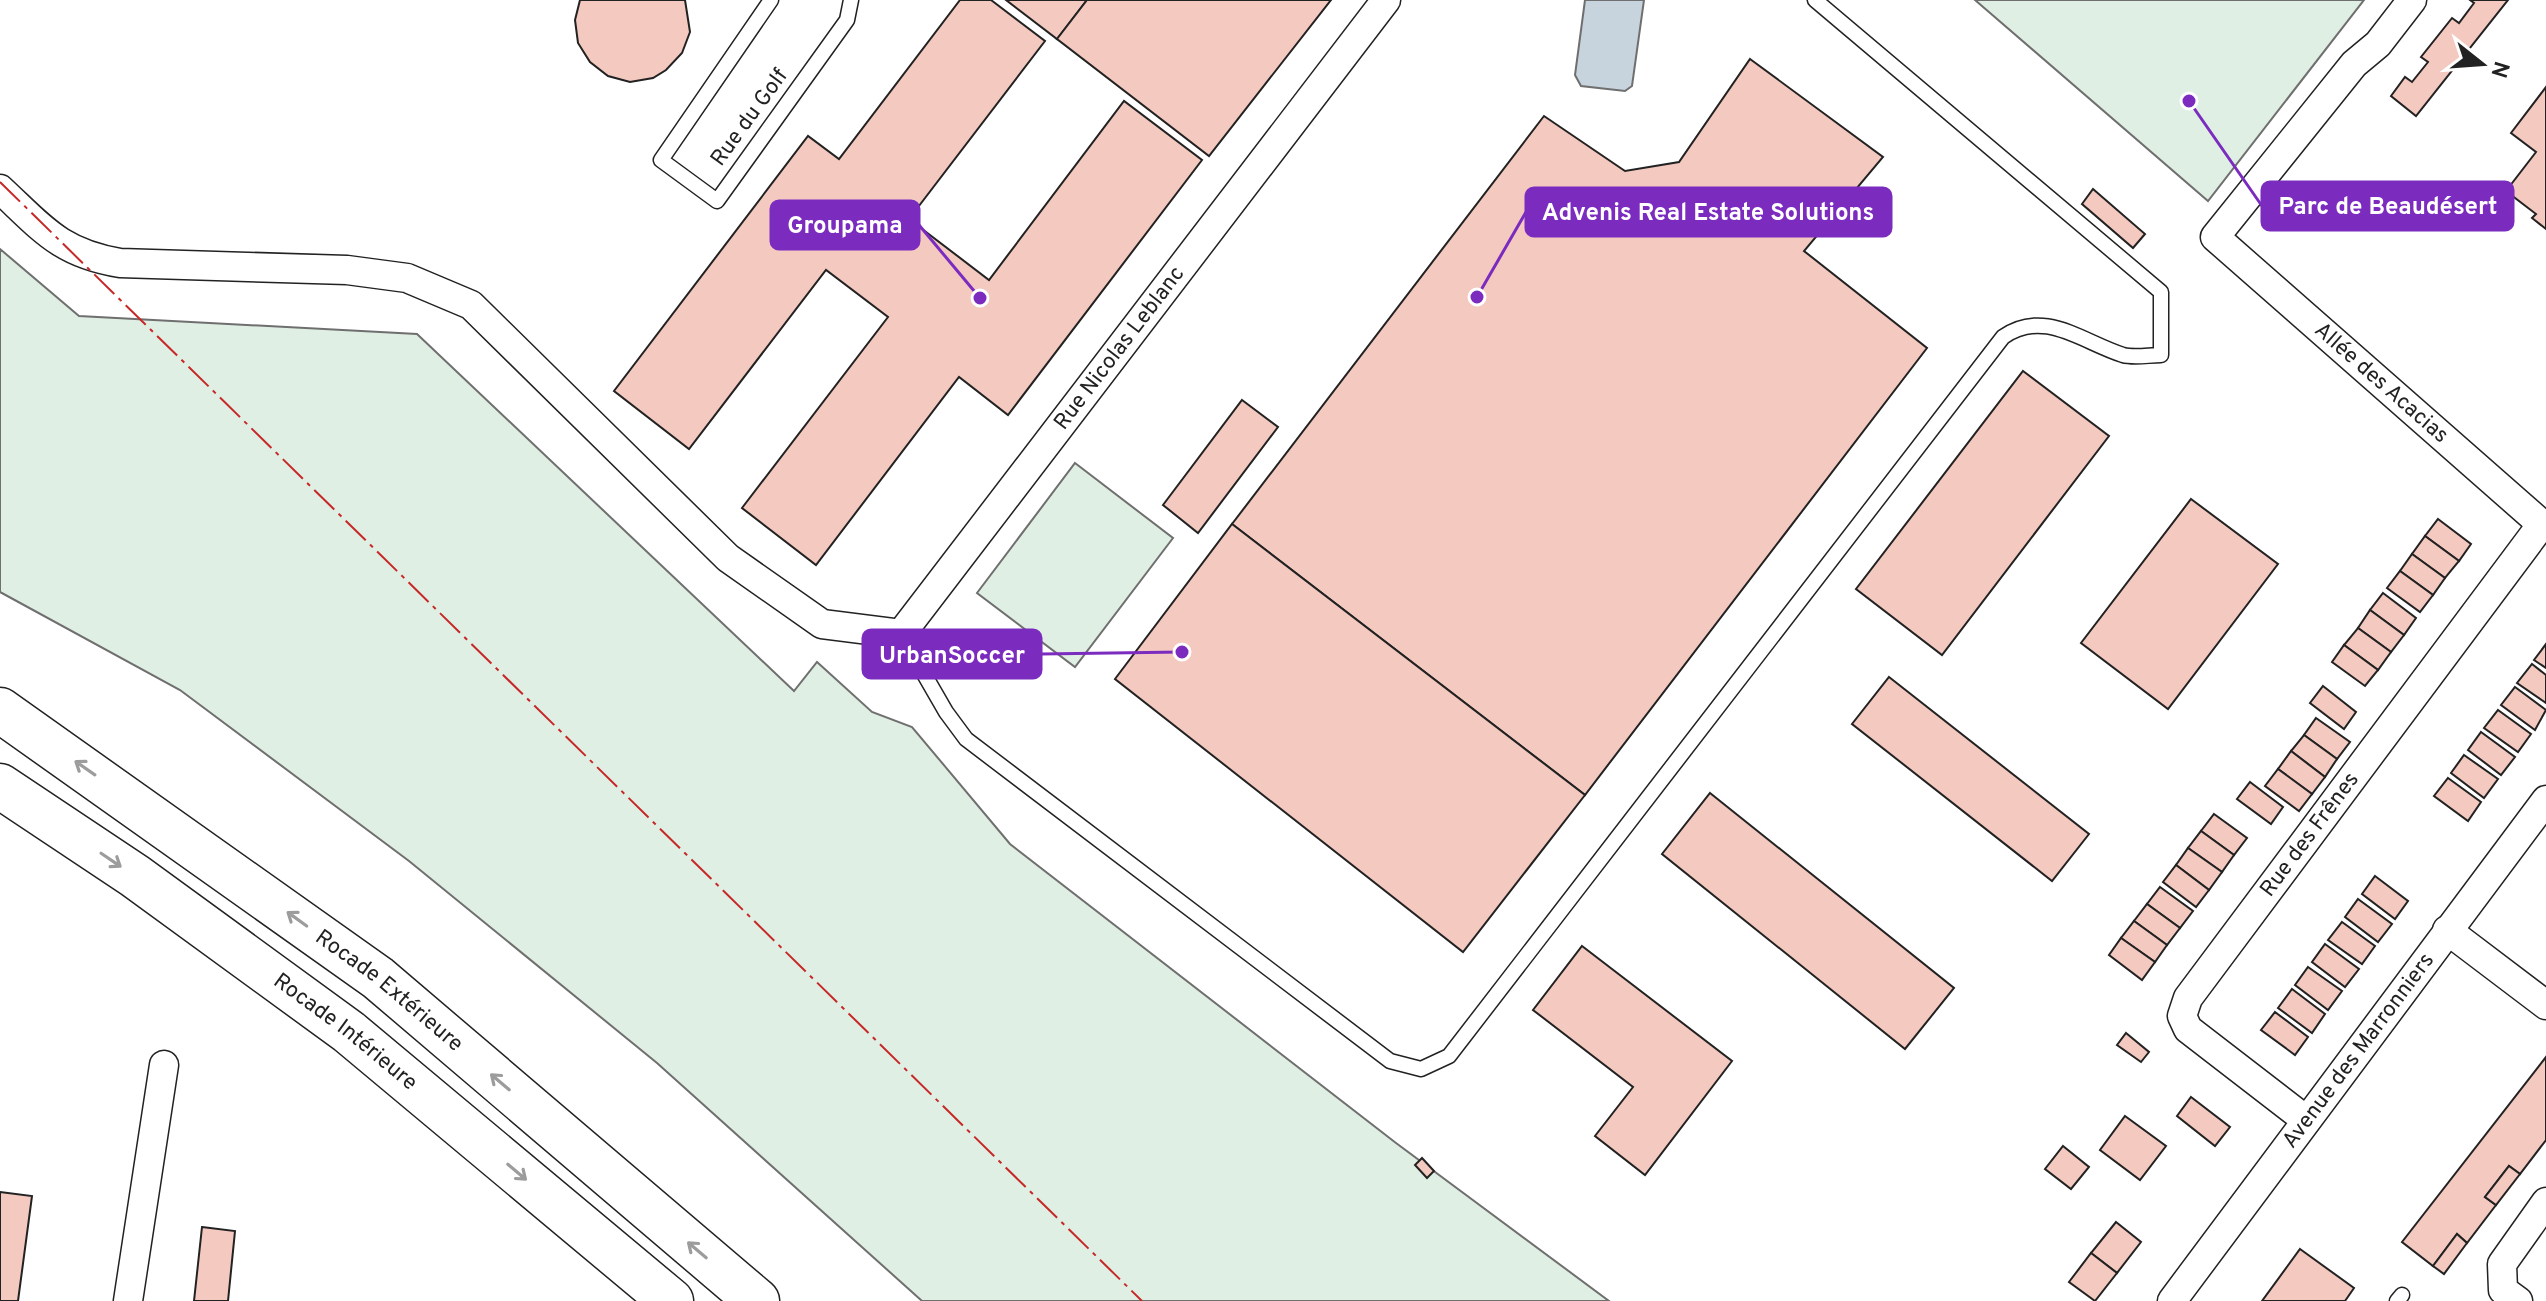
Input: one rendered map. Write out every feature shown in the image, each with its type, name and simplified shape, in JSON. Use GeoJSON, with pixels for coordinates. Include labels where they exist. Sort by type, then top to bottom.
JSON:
{"type":"FeatureCollection","features":[{"type":"Feature","properties":{"kind":"highway","name":"Rocade Extérieure"},"geometry":{"type":"LineString","coordinates":[[0,710],[378,978],[757,1301]]}},
{"type":"Feature","properties":{"kind":"highway","name":"Rocade Intérieure"},"geometry":{"type":"LineString","coordinates":[[0,786],[135,876],[349,1032],[671,1301]]}},
{"type":"Feature","properties":{"kind":"street","name":"Rue Nicolas Leblanc"},"geometry":{"type":"LineString","coordinates":[[901,634],[1386,0]]}},
{"type":"Feature","properties":{"kind":"street","name":"Allée des Acacias"},"geometry":{"type":"LineString","coordinates":[[2412,0],[2378,44],[2354,64],[2215,237],[2544,526]]}},
{"type":"Feature","properties":{"kind":"street"},"geometry":{"type":"LineString","coordinates":[[0,189],[54,240],[85,257],[120,263],[347,270],[407,278],[471,305],[728,558],[822,624],[901,634]]}},
{"type":"Feature","properties":{"kind":"street","name":"Rue des Frênes"},"geometry":{"type":"LineString","coordinates":[[2306,1120],[2188,1029],[2182,1016],[2188,998],[2544,526]]}},
{"type":"Feature","properties":{"kind":"street","name":"Avenue des Marronniers"},"geometry":{"type":"LineString","coordinates":[[2172,1301],[2546,800]]}},
{"type":"Feature","properties":{"kind":"street"},"geometry":{"type":"LineString","coordinates":[[2447,930],[2546,1005]]}},
{"type":"Feature","properties":{"kind":"street"},"geometry":{"type":"LineString","coordinates":[[128,1301],[164,1065]]}},
{"type":"Feature","properties":{"kind":"street"},"geometry":{"type":"LineString","coordinates":[[2518,1301],[2503,1290],[2502,1264],[2546,1202]]}},
{"type":"Feature","properties":{"kind":"lane","name":"Rue du Golf"},"geometry":{"type":"LineString","coordinates":[[771,0],[661,160],[717,201],[847,20],[851,0]]}},
{"type":"Feature","properties":{"kind":"lane"},"geometry":{"type":"LineString","coordinates":[[901,634],[946,712],[966,739],[1390,1061],[1421,1069],[1449,1056],[2003,337],[2017,327],[2047,325],[2125,356],[2161,355],[2161,292],[1815,0]]}},
{"type":"Feature","properties":{"kind":"green space"},"geometry":{"type":"Polygon","coordinates":[[[1975,0],[2364,0],[2208,201],[1975,0]]]}},
{"type":"Feature","properties":{"kind":"green space"},"geometry":{"type":"Polygon","coordinates":[[[0,249],[79,316],[417,334],[794,691],[817,662],[872,712],[912,727],[1010,844],[1396,1143],[1609,1301],[922,1301],[657,1063],[409,861],[180,690],[0,592],[0,249]]]}},
{"type":"Feature","properties":{"kind":"green space"},"geometry":{"type":"Polygon","coordinates":[[[1075,463],[1173,538],[1075,667],[977,593],[1075,463]]]}},
{"type":"Feature","properties":{"kind":"shaded area"},"geometry":{"type":"Polygon","coordinates":[[[1585,0],[1644,0],[1632,86],[1625,91],[1581,86],[1575,75],[1585,0]]]}},
{"type":"Feature","properties":{"kind":"building"},"geometry":{"type":"Polygon","coordinates":[[[580,0],[685,0],[690,32],[682,53],[666,70],[653,78],[630,82],[608,76],[590,62],[578,43],[575,20],[580,0]]]}},
{"type":"Feature","properties":{"kind":"building"},"geometry":{"type":"Polygon","coordinates":[[[960,0],[991,0],[1045,41],[909,219],[989,280],[1124,101],[1202,160],[1008,415],[959,377],[816,565],[742,508],[888,317],[826,270],[689,449],[614,391],[808,136],[839,159],[960,0]]]}},
{"type":"Feature","properties":{"kind":"building"},"geometry":{"type":"Polygon","coordinates":[[[1006,0],[1087,0],[1057,39],[1006,0]]]}},
{"type":"Feature","properties":{"kind":"building"},"geometry":{"type":"Polygon","coordinates":[[[1087,0],[1331,0],[1209,156],[1057,39],[1087,0]]]}},
{"type":"Feature","properties":{"kind":"building"},"geometry":{"type":"Polygon","coordinates":[[[2470,0],[2508,0],[2416,116],[2391,96],[2405,77],[2412,82],[2428,62],[2421,57],[2452,18],[2459,23],[2474,3],[2470,0]]]}},
{"type":"Feature","properties":{"kind":"building"},"geometry":{"type":"Polygon","coordinates":[[[1750,59],[1883,157],[1804,251],[1927,348],[1585,795],[1232,524],[1544,116],[1625,171],[1679,162],[1750,59]]]}},
{"type":"Feature","properties":{"kind":"building"},"geometry":{"type":"Polygon","coordinates":[[[2546,87],[2546,229],[2532,218],[2536,214],[2506,191],[2536,152],[2511,133],[2546,87]]]}},
{"type":"Feature","properties":{"kind":"building"},"geometry":{"type":"Polygon","coordinates":[[[2093,189],[2145,234],[2133,248],[2082,204],[2093,189]]]}},
{"type":"Feature","properties":{"kind":"building"},"geometry":{"type":"Polygon","coordinates":[[[2023,371],[2109,436],[1942,655],[1856,589],[2023,371]]]}},
{"type":"Feature","properties":{"kind":"building"},"geometry":{"type":"Polygon","coordinates":[[[1242,400],[1278,427],[1198,533],[1163,505],[1242,400]]]}},
{"type":"Feature","properties":{"kind":"building"},"geometry":{"type":"Polygon","coordinates":[[[2191,499],[2278,564],[2168,709],[2081,643],[2191,499]]]}},
{"type":"Feature","properties":{"kind":"building"},"geometry":{"type":"Polygon","coordinates":[[[2438,519],[2471,544],[2459,561],[2425,536],[2438,519]]]}},
{"type":"Feature","properties":{"kind":"building"},"geometry":{"type":"Polygon","coordinates":[[[1232,524],[1585,795],[1463,952],[1115,679],[1232,524]]]}},
{"type":"Feature","properties":{"kind":"building"},"geometry":{"type":"Polygon","coordinates":[[[2425,536],[2459,561],[2445,578],[2412,554],[2425,536]]]}},
{"type":"Feature","properties":{"kind":"building"},"geometry":{"type":"Polygon","coordinates":[[[2412,554],[2445,578],[2433,595],[2400,571],[2412,554]]]}},
{"type":"Feature","properties":{"kind":"building"},"geometry":{"type":"Polygon","coordinates":[[[2400,571],[2433,595],[2420,612],[2387,588],[2400,571]]]}},
{"type":"Feature","properties":{"kind":"building"},"geometry":{"type":"Polygon","coordinates":[[[2383,593],[2416,618],[2404,635],[2370,610],[2383,593]]]}},
{"type":"Feature","properties":{"kind":"building"},"geometry":{"type":"Polygon","coordinates":[[[2370,610],[2404,635],[2391,652],[2358,628],[2370,610]]]}},
{"type":"Feature","properties":{"kind":"building"},"geometry":{"type":"Polygon","coordinates":[[[2358,628],[2391,652],[2378,670],[2344,645],[2358,628]]]}},
{"type":"Feature","properties":{"kind":"building"},"geometry":{"type":"Polygon","coordinates":[[[2546,644],[2546,668],[2534,660],[2546,644]]]}},
{"type":"Feature","properties":{"kind":"building"},"geometry":{"type":"Polygon","coordinates":[[[2344,645],[2378,670],[2365,686],[2332,662],[2344,645]]]}},
{"type":"Feature","properties":{"kind":"building"},"geometry":{"type":"Polygon","coordinates":[[[2532,664],[2546,675],[2546,703],[2517,683],[2532,664]]]}},
{"type":"Feature","properties":{"kind":"building"},"geometry":{"type":"Polygon","coordinates":[[[1889,677],[2089,834],[2052,881],[1852,724],[1889,677]]]}},
{"type":"Feature","properties":{"kind":"building"},"geometry":{"type":"Polygon","coordinates":[[[2323,686],[2356,712],[2344,729],[2310,703],[2323,686]]]}},
{"type":"Feature","properties":{"kind":"building"},"geometry":{"type":"Polygon","coordinates":[[[2515,687],[2546,710],[2535,730],[2501,705],[2515,687]]]}},
{"type":"Feature","properties":{"kind":"building"},"geometry":{"type":"Polygon","coordinates":[[[2498,710],[2531,734],[2518,752],[2484,728],[2498,710]]]}},
{"type":"Feature","properties":{"kind":"building"},"geometry":{"type":"Polygon","coordinates":[[[2316,718],[2350,742],[2337,759],[2304,735],[2316,718]]]}},
{"type":"Feature","properties":{"kind":"building"},"geometry":{"type":"Polygon","coordinates":[[[2481,732],[2515,757],[2501,775],[2468,750],[2481,732]]]}},
{"type":"Feature","properties":{"kind":"building"},"geometry":{"type":"Polygon","coordinates":[[[2304,735],[2337,759],[2325,777],[2291,751],[2304,735]]]}},
{"type":"Feature","properties":{"kind":"building"},"geometry":{"type":"Polygon","coordinates":[[[2291,751],[2325,777],[2312,794],[2278,769],[2291,751]]]}},
{"type":"Feature","properties":{"kind":"building"},"geometry":{"type":"Polygon","coordinates":[[[2464,755],[2498,779],[2484,798],[2451,773],[2464,755]]]}},
{"type":"Feature","properties":{"kind":"building"},"geometry":{"type":"Polygon","coordinates":[[[2278,769],[2312,794],[2299,811],[2265,786],[2278,769]]]}},
{"type":"Feature","properties":{"kind":"building"},"geometry":{"type":"Polygon","coordinates":[[[2448,778],[2481,802],[2468,821],[2434,796],[2448,778]]]}},
{"type":"Feature","properties":{"kind":"building"},"geometry":{"type":"Polygon","coordinates":[[[2250,782],[2283,807],[2271,824],[2237,799],[2250,782]]]}},
{"type":"Feature","properties":{"kind":"building"},"geometry":{"type":"Polygon","coordinates":[[[1710,793],[1954,988],[1905,1049],[1662,854],[1710,793]]]}},
{"type":"Feature","properties":{"kind":"building"},"geometry":{"type":"Polygon","coordinates":[[[2214,814],[2247,838],[2234,855],[2201,831],[2214,814]]]}},
{"type":"Feature","properties":{"kind":"building"},"geometry":{"type":"Polygon","coordinates":[[[2201,831],[2234,855],[2222,872],[2188,848],[2201,831]]]}},
{"type":"Feature","properties":{"kind":"building"},"geometry":{"type":"Polygon","coordinates":[[[2188,848],[2222,872],[2209,890],[2176,865],[2188,848]]]}},
{"type":"Feature","properties":{"kind":"building"},"geometry":{"type":"Polygon","coordinates":[[[2176,865],[2209,890],[2196,907],[2163,882],[2176,865]]]}},
{"type":"Feature","properties":{"kind":"building"},"geometry":{"type":"Polygon","coordinates":[[[2375,876],[2408,901],[2395,919],[2362,894],[2375,876]]]}},
{"type":"Feature","properties":{"kind":"building"},"geometry":{"type":"Polygon","coordinates":[[[2160,887],[2193,911],[2180,928],[2147,904],[2160,887]]]}},
{"type":"Feature","properties":{"kind":"building"},"geometry":{"type":"Polygon","coordinates":[[[2358,899],[2392,924],[2378,942],[2345,917],[2358,899]]]}},
{"type":"Feature","properties":{"kind":"building"},"geometry":{"type":"Polygon","coordinates":[[[2147,904],[2180,928],[2167,945],[2134,921],[2147,904]]]}},
{"type":"Feature","properties":{"kind":"building"},"geometry":{"type":"Polygon","coordinates":[[[2134,921],[2167,945],[2155,962],[2121,938],[2134,921]]]}},
{"type":"Feature","properties":{"kind":"building"},"geometry":{"type":"Polygon","coordinates":[[[2342,922],[2375,946],[2362,964],[2328,940],[2342,922]]]}},
{"type":"Feature","properties":{"kind":"building"},"geometry":{"type":"Polygon","coordinates":[[[2121,938],[2155,962],[2142,980],[2109,955],[2121,938]]]}},
{"type":"Feature","properties":{"kind":"building"},"geometry":{"type":"Polygon","coordinates":[[[2325,944],[2359,969],[2345,987],[2312,962],[2325,944]]]}},
{"type":"Feature","properties":{"kind":"building"},"geometry":{"type":"Polygon","coordinates":[[[1582,946],[1732,1061],[1645,1175],[1595,1136],[1633,1087],[1533,1010],[1582,946]]]}},
{"type":"Feature","properties":{"kind":"building"},"geometry":{"type":"Polygon","coordinates":[[[2308,967],[2342,991],[2328,1010],[2295,985],[2308,967]]]}},
{"type":"Feature","properties":{"kind":"building"},"geometry":{"type":"Polygon","coordinates":[[[2292,989],[2325,1014],[2312,1033],[2278,1008],[2292,989]]]}},
{"type":"Feature","properties":{"kind":"building"},"geometry":{"type":"Polygon","coordinates":[[[2275,1012],[2308,1037],[2295,1055],[2261,1030],[2275,1012]]]}},
{"type":"Feature","properties":{"kind":"building"},"geometry":{"type":"Polygon","coordinates":[[[2126,1033],[2149,1052],[2141,1062],[2117,1045],[2126,1033]]]}},
{"type":"Feature","properties":{"kind":"building"},"geometry":{"type":"Polygon","coordinates":[[[2546,1057],[2546,1140],[2520,1174],[2509,1166],[2485,1197],[2496,1205],[2467,1243],[2457,1234],[2433,1266],[2402,1242],[2546,1057]]]}},
{"type":"Feature","properties":{"kind":"building"},"geometry":{"type":"Polygon","coordinates":[[[2191,1097],[2230,1127],[2215,1146],[2177,1116],[2191,1097]]]}},
{"type":"Feature","properties":{"kind":"building"},"geometry":{"type":"Polygon","coordinates":[[[2125,1116],[2166,1146],[2140,1180],[2100,1150],[2125,1116]]]}},
{"type":"Feature","properties":{"kind":"building"},"geometry":{"type":"Polygon","coordinates":[[[2063,1146],[2089,1167],[2071,1189],[2045,1169],[2063,1146]]]}},
{"type":"Feature","properties":{"kind":"building"},"geometry":{"type":"Polygon","coordinates":[[[1422,1158],[1434,1171],[1427,1178],[1415,1165],[1422,1158]]]}},
{"type":"Feature","properties":{"kind":"building"},"geometry":{"type":"Polygon","coordinates":[[[2509,1166],[2520,1174],[2496,1205],[2485,1197],[2509,1166]]]}},
{"type":"Feature","properties":{"kind":"building"},"geometry":{"type":"Polygon","coordinates":[[[0,1192],[32,1196],[18,1301],[0,1301],[0,1192]]]}},
{"type":"Feature","properties":{"kind":"building"},"geometry":{"type":"Polygon","coordinates":[[[2116,1222],[2141,1242],[2117,1273],[2091,1253],[2116,1222]]]}},
{"type":"Feature","properties":{"kind":"building"},"geometry":{"type":"Polygon","coordinates":[[[202,1227],[235,1231],[228,1301],[194,1301],[202,1227]]]}},
{"type":"Feature","properties":{"kind":"building"},"geometry":{"type":"Polygon","coordinates":[[[2457,1234],[2467,1243],[2444,1274],[2433,1266],[2457,1234]]]}},
{"type":"Feature","properties":{"kind":"building"},"geometry":{"type":"Polygon","coordinates":[[[2300,1249],[2354,1288],[2345,1301],[2262,1301],[2300,1249]]]}},
{"type":"Feature","properties":{"kind":"building"},"geometry":{"type":"Polygon","coordinates":[[[2091,1253],[2117,1273],[2095,1301],[2069,1282],[2091,1253]]]}},
{"type":"Feature","properties":{"kind":"power"},"geometry":{"type":"LineString","coordinates":[[0,182],[1142,1301]]}},
{"type":"Feature","properties":{"kind":"place","name":"Parc de Beaudésert"},"geometry":{"type":"Point","coordinates":[2189,101]}},
{"type":"Feature","properties":{"kind":"place","name":"Advenis Real Estate Solutions"},"geometry":{"type":"Point","coordinates":[1477,297]}},
{"type":"Feature","properties":{"kind":"place","name":"Groupama"},"geometry":{"type":"Point","coordinates":[980,298]}},
{"type":"Feature","properties":{"kind":"place","name":"UrbanSoccer"},"geometry":{"type":"Point","coordinates":[1182,652]}}]}
